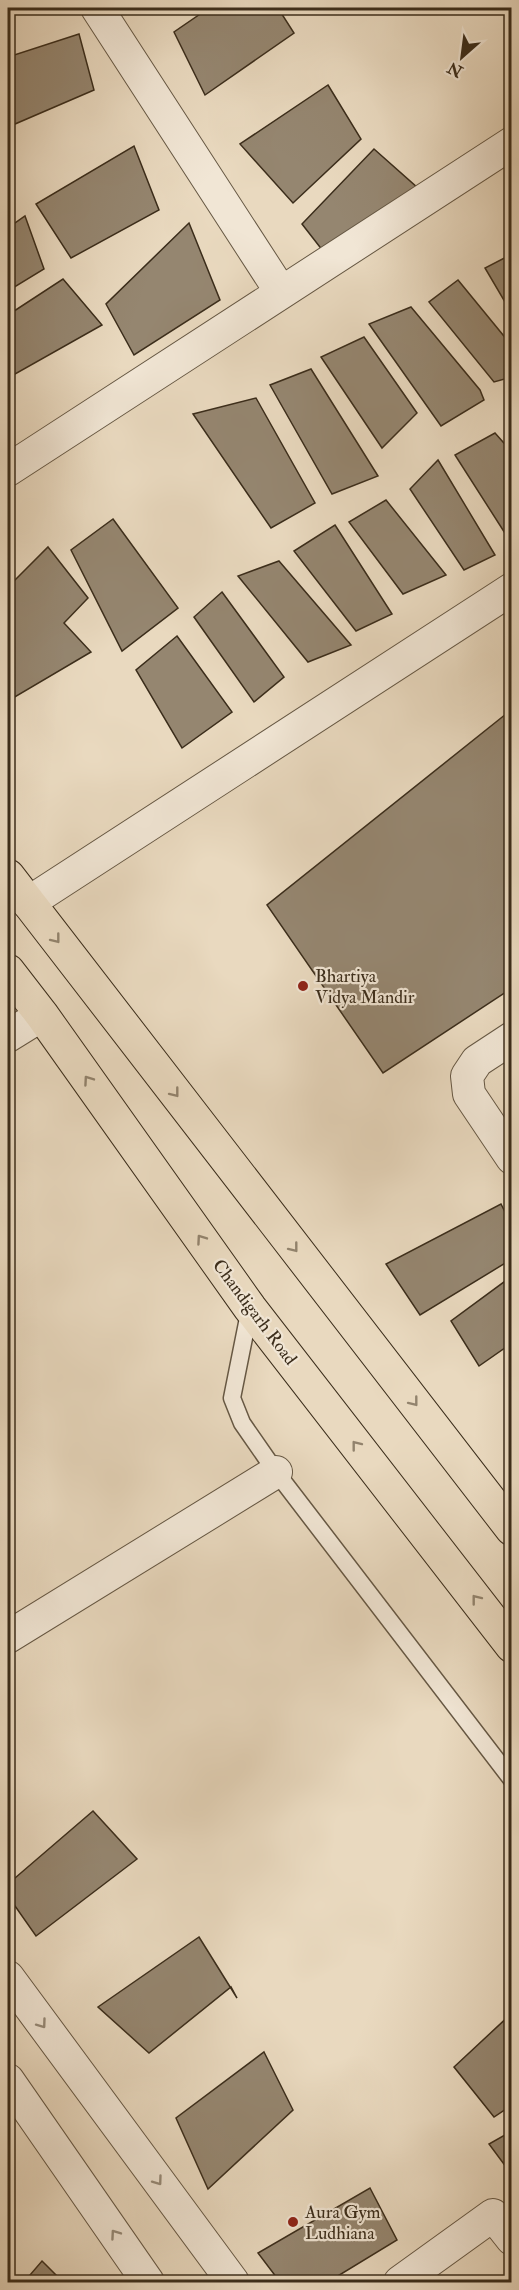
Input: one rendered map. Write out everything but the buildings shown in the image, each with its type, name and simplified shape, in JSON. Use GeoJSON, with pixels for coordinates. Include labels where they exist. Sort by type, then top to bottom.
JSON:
{"type":"FeatureCollection","features":[{"type":"Feature","properties":{"kind":"main road"},"geometry":{"type":"LineString","coordinates":[[8,876],[512,1529]]}},
{"type":"Feature","properties":{"kind":"main road","name":"Chandigarh Road"},"geometry":{"type":"LineString","coordinates":[[8,971],[42,1014],[250,1308],[512,1646]]}},
{"type":"Feature","properties":{"kind":"street"},"geometry":{"type":"LineString","coordinates":[[97,8],[281,292]]}},
{"type":"Feature","properties":{"kind":"street"},"geometry":{"type":"LineString","coordinates":[[10,463],[512,143]]}},
{"type":"Feature","properties":{"kind":"street"},"geometry":{"type":"LineString","coordinates":[[28,903],[512,589]]}},
{"type":"Feature","properties":{"kind":"street"},"geometry":{"type":"LineString","coordinates":[[8,1036],[42,1014]]}},
{"type":"Feature","properties":{"kind":"street"},"geometry":{"type":"LineString","coordinates":[[512,1038],[477,1061],[467,1076],[469,1094],[512,1158]]}},
{"type":"Feature","properties":{"kind":"street"},"geometry":{"type":"LineString","coordinates":[[8,1637],[276,1472]]}},
{"type":"Feature","properties":{"kind":"street"},"geometry":{"type":"LineString","coordinates":[[8,1977],[233,2283]]}},
{"type":"Feature","properties":{"kind":"street"},"geometry":{"type":"LineString","coordinates":[[8,2080],[148,2283]]}},
{"type":"Feature","properties":{"kind":"street"},"geometry":{"type":"LineString","coordinates":[[400,2283],[494,2216],[512,2239]]}},
{"type":"Feature","properties":{"kind":"lane"},"geometry":{"type":"LineString","coordinates":[[250,1308],[232,1398],[242,1423],[276,1472],[512,1780]]}},
{"type":"Feature","properties":{"kind":"place","name":"Bhartiya Vidya Mandir"},"geometry":{"type":"Point","coordinates":[303,986]}},
{"type":"Feature","properties":{"kind":"place","name":"Aura Gym Ludhiana"},"geometry":{"type":"Point","coordinates":[293,2222]}}]}
